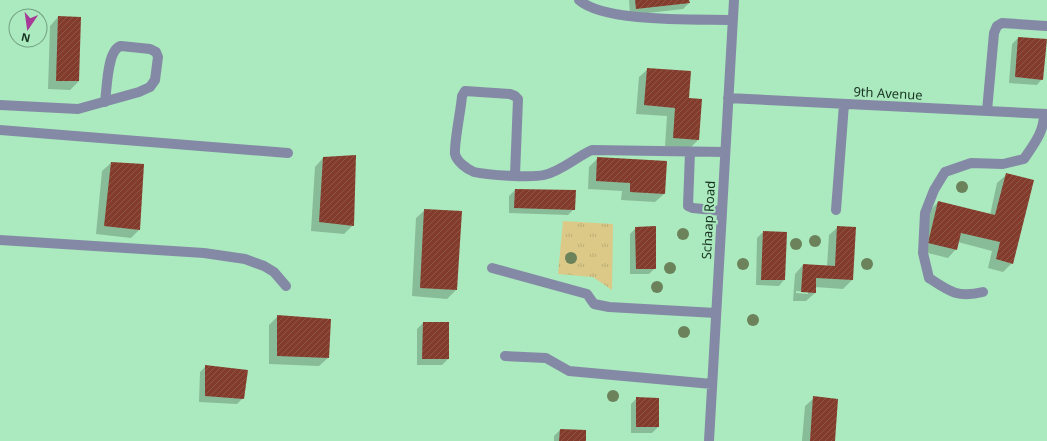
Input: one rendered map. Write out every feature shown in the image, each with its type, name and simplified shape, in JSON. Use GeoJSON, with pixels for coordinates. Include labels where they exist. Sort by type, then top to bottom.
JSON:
{"type":"FeatureCollection","features":[{"type":"Feature","properties":{"kind":"street"},"geometry":{"type":"LineString","coordinates":[[579,0],[591,8],[605,13],[635,17],[733,20]]}},
{"type":"Feature","properties":{"kind":"street","name":"Schaap Road"},"geometry":{"type":"LineString","coordinates":[[708,441],[734,0]]}},
{"type":"Feature","properties":{"kind":"street"},"geometry":{"type":"LineString","coordinates":[[987,111],[994,33],[996,26],[1002,23],[1046,26]]}},
{"type":"Feature","properties":{"kind":"street"},"geometry":{"type":"LineString","coordinates":[[0,105],[78,109],[106,102],[139,92],[154,84],[158,57],[156,52],[150,49],[121,46],[117,47],[109,66],[106,102]]}},
{"type":"Feature","properties":{"kind":"street"},"geometry":{"type":"LineString","coordinates":[[515,175],[518,99],[510,94],[465,91],[462,96],[455,153],[457,159],[468,169],[473,171],[515,175],[544,176],[555,172],[581,155],[592,150],[725,152]]}},
{"type":"Feature","properties":{"kind":"street","name":"9th Avenue"},"geometry":{"type":"LineString","coordinates":[[728,98],[1045,114]]}},
{"type":"Feature","properties":{"kind":"street"},"geometry":{"type":"LineString","coordinates":[[836,210],[844,104]]}},
{"type":"Feature","properties":{"kind":"street"},"geometry":{"type":"LineString","coordinates":[[984,292],[970,295],[950,293],[929,278],[923,253],[925,213],[934,190],[945,172],[971,163],[1003,164],[1024,159],[1039,137],[1044,125],[1045,114]]}},
{"type":"Feature","properties":{"kind":"street"},"geometry":{"type":"LineString","coordinates":[[0,130],[288,153]]}},
{"type":"Feature","properties":{"kind":"street"},"geometry":{"type":"LineString","coordinates":[[690,152],[688,206],[722,212]]}},
{"type":"Feature","properties":{"kind":"street"},"geometry":{"type":"LineString","coordinates":[[0,240],[204,253],[246,259],[264,266],[274,272],[286,286]]}},
{"type":"Feature","properties":{"kind":"street"},"geometry":{"type":"LineString","coordinates":[[492,268],[570,288],[587,294],[594,304],[609,307],[716,312]]}},
{"type":"Feature","properties":{"kind":"street"},"geometry":{"type":"LineString","coordinates":[[505,356],[546,358],[569,371],[712,384]]}},
{"type":"Feature","properties":{"kind":"green space"},"geometry":{"type":"Polygon","coordinates":[[[563,221],[613,224],[612,290],[593,277],[558,274],[563,221]]]}},
{"type":"Feature","properties":{"kind":"building"},"geometry":{"type":"Polygon","coordinates":[[[635,0],[689,0],[690,3],[636,9],[635,0]]]}},
{"type":"Feature","properties":{"kind":"building"},"geometry":{"type":"Polygon","coordinates":[[[58,16],[81,17],[79,81],[56,81],[58,16]]]}},
{"type":"Feature","properties":{"kind":"building"},"geometry":{"type":"Polygon","coordinates":[[[1018,37],[1047,39],[1043,80],[1015,77],[1018,37]]]}},
{"type":"Feature","properties":{"kind":"building"},"geometry":{"type":"Polygon","coordinates":[[[647,68],[691,71],[689,98],[702,99],[699,140],[673,138],[675,108],[644,105],[647,68]]]}},
{"type":"Feature","properties":{"kind":"building"},"geometry":{"type":"Polygon","coordinates":[[[356,155],[354,226],[319,222],[323,157],[356,155]]]}},
{"type":"Feature","properties":{"kind":"building"},"geometry":{"type":"Polygon","coordinates":[[[597,157],[667,161],[665,194],[630,192],[630,183],[596,181],[597,157]]]}},
{"type":"Feature","properties":{"kind":"building"},"geometry":{"type":"Polygon","coordinates":[[[111,162],[144,164],[140,230],[104,226],[111,162]]]}},
{"type":"Feature","properties":{"kind":"building"},"geometry":{"type":"Polygon","coordinates":[[[1006,173],[1034,180],[1013,264],[996,259],[1000,242],[961,233],[957,250],[928,243],[938,201],[995,215],[1006,173]]]}},
{"type":"Feature","properties":{"kind":"building"},"geometry":{"type":"Polygon","coordinates":[[[515,189],[576,190],[575,210],[514,208],[515,189]]]}},
{"type":"Feature","properties":{"kind":"building"},"geometry":{"type":"Polygon","coordinates":[[[424,209],[462,211],[457,290],[420,288],[424,209]]]}},
{"type":"Feature","properties":{"kind":"building"},"geometry":{"type":"Polygon","coordinates":[[[656,226],[656,269],[636,269],[635,227],[656,226]]]}},
{"type":"Feature","properties":{"kind":"building"},"geometry":{"type":"Polygon","coordinates":[[[837,226],[856,227],[853,280],[816,278],[816,293],[801,292],[803,264],[835,266],[837,226]]]}},
{"type":"Feature","properties":{"kind":"building"},"geometry":{"type":"Polygon","coordinates":[[[763,231],[787,232],[785,280],[761,280],[763,231]]]}},
{"type":"Feature","properties":{"kind":"building"},"geometry":{"type":"Polygon","coordinates":[[[277,315],[331,319],[329,358],[277,356],[277,315]]]}},
{"type":"Feature","properties":{"kind":"building"},"geometry":{"type":"Polygon","coordinates":[[[423,322],[449,322],[449,359],[422,359],[423,322]]]}},
{"type":"Feature","properties":{"kind":"building"},"geometry":{"type":"Polygon","coordinates":[[[205,365],[248,370],[244,399],[205,396],[205,365]]]}},
{"type":"Feature","properties":{"kind":"building"},"geometry":{"type":"Polygon","coordinates":[[[813,396],[838,399],[835,441],[810,441],[813,396]]]}},
{"type":"Feature","properties":{"kind":"building"},"geometry":{"type":"Polygon","coordinates":[[[636,397],[659,398],[659,427],[636,427],[636,397]]]}},
{"type":"Feature","properties":{"kind":"building"},"geometry":{"type":"Polygon","coordinates":[[[560,429],[586,430],[586,441],[559,441],[560,429]]]}}]}
